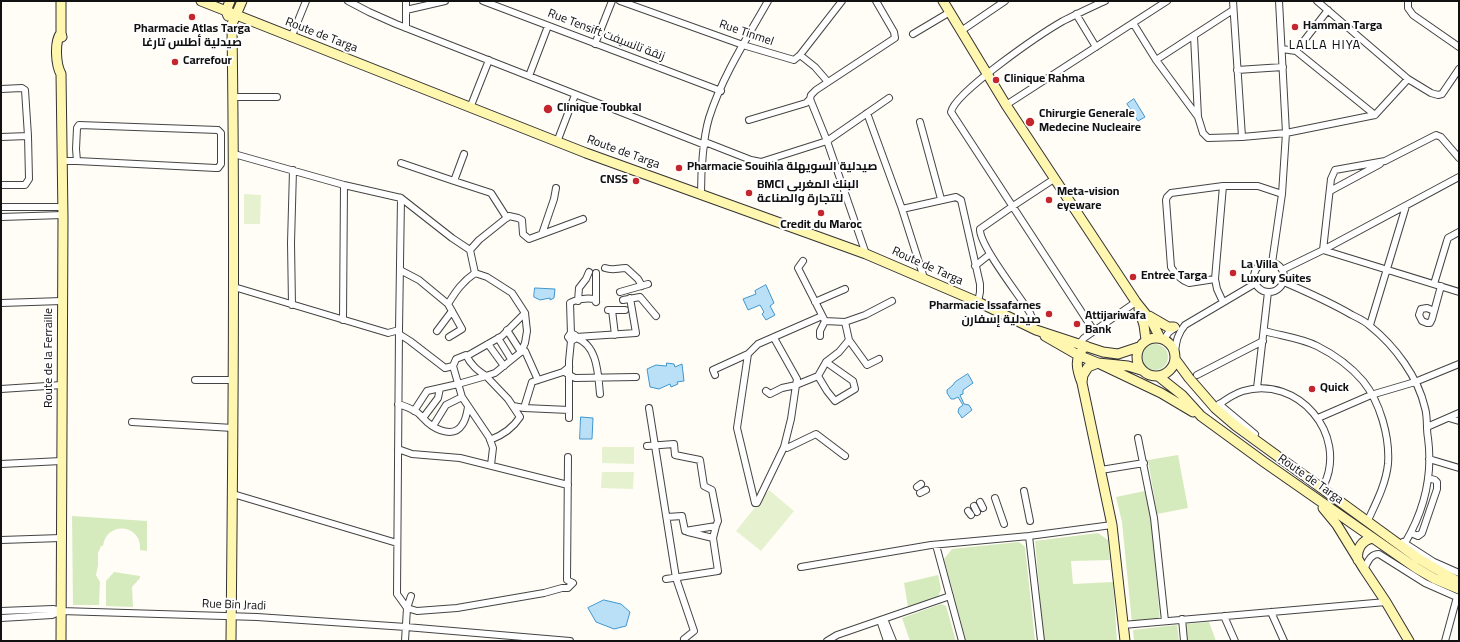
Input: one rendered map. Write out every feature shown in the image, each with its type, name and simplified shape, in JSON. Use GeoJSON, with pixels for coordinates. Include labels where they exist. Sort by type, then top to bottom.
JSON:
{"type":"FeatureCollection","features":[{"type":"Feature","properties":{"kind":"street","name":"Route de la Ferraille"},"geometry":{"type":"LineString","coordinates":[[61,1],[61,33],[63,39],[64,65],[60,74],[62,161],[61,641]]}},
{"type":"Feature","properties":{"kind":"street"},"geometry":{"type":"LineString","coordinates":[[201,1],[226,11],[234,20]]}},
{"type":"Feature","properties":{"kind":"street"},"geometry":{"type":"LineString","coordinates":[[226,11],[230,1]]}},
{"type":"Feature","properties":{"kind":"street"},"geometry":{"type":"LineString","coordinates":[[231,641],[234,380],[234,20],[242,1]]}},
{"type":"Feature","properties":{"kind":"street"},"geometry":{"type":"LineString","coordinates":[[291,38],[306,1]]}},
{"type":"Feature","properties":{"kind":"street"},"geometry":{"type":"LineString","coordinates":[[348,1],[406,28],[575,95],[705,144],[761,162],[828,141],[889,98]]}},
{"type":"Feature","properties":{"kind":"street"},"geometry":{"type":"LineString","coordinates":[[406,1],[406,28]]}},
{"type":"Feature","properties":{"kind":"street"},"geometry":{"type":"LineString","coordinates":[[406,10],[445,1]]}},
{"type":"Feature","properties":{"kind":"street","name":"Rue Tensift زنقة تانسيفت"},"geometry":{"type":"LineString","coordinates":[[483,1],[720,91]]}},
{"type":"Feature","properties":{"kind":"street"},"geometry":{"type":"LineString","coordinates":[[595,44],[612,1]]}},
{"type":"Feature","properties":{"kind":"street","name":"Rue Tinmel"},"geometry":{"type":"LineString","coordinates":[[620,1],[743,45],[792,60],[796,60],[800,56]]}},
{"type":"Feature","properties":{"kind":"street"},"geometry":{"type":"LineString","coordinates":[[701,194],[701,178],[709,117],[743,45],[768,1]]}},
{"type":"Feature","properties":{"kind":"street"},"geometry":{"type":"LineString","coordinates":[[828,82],[815,67],[800,56],[842,1]]}},
{"type":"Feature","properties":{"kind":"street"},"geometry":{"type":"LineString","coordinates":[[749,120],[806,103],[810,99],[813,92],[895,38],[894,32],[876,1]]}},
{"type":"Feature","properties":{"kind":"street"},"geometry":{"type":"LineString","coordinates":[[943,1],[986,74],[1054,179],[1136,302],[1147,315],[1162,338],[1171,344],[1175,356]]}},
{"type":"Feature","properties":{"kind":"street"},"geometry":{"type":"LineString","coordinates":[[961,31],[1005,1]]}},
{"type":"Feature","properties":{"kind":"street"},"geometry":{"type":"LineString","coordinates":[[1085,1],[1088,8]]}},
{"type":"Feature","properties":{"kind":"street"},"geometry":{"type":"LineString","coordinates":[[1094,331],[951,112],[953,105],[986,74],[1062,22],[1105,1]]}},
{"type":"Feature","properties":{"kind":"street"},"geometry":{"type":"LineString","coordinates":[[1006,105],[1167,1]]}},
{"type":"Feature","properties":{"kind":"street"},"geometry":{"type":"LineString","coordinates":[[1233,1],[1242,137]]}},
{"type":"Feature","properties":{"kind":"street"},"geometry":{"type":"LineString","coordinates":[[1272,263],[1282,194],[1286,133],[1279,1]]}},
{"type":"Feature","properties":{"kind":"street"},"geometry":{"type":"LineString","coordinates":[[1317,1],[1408,79],[1431,93],[1438,95],[1442,94],[1459,69]]}},
{"type":"Feature","properties":{"kind":"street"},"geometry":{"type":"LineString","coordinates":[[1408,1],[1408,8],[1413,14],[1459,47]]}},
{"type":"Feature","properties":{"kind":"street"},"geometry":{"type":"LineString","coordinates":[[1156,60],[1233,10]]}},
{"type":"Feature","properties":{"kind":"street"},"geometry":{"type":"LineString","coordinates":[[1296,51],[1328,10]]}},
{"type":"Feature","properties":{"kind":"street"},"geometry":{"type":"LineString","coordinates":[[913,34],[950,12]]}},
{"type":"Feature","properties":{"kind":"street"},"geometry":{"type":"LineString","coordinates":[[1076,14],[1096,47]]}},
{"type":"Feature","properties":{"kind":"street","name":"Route de Targa"},"geometry":{"type":"LineString","coordinates":[[234,20],[291,38],[557,142],[866,254],[978,302],[1034,329],[1051,340],[1098,363],[1128,366],[1141,370]]}},
{"type":"Feature","properties":{"kind":"street"},"geometry":{"type":"LineString","coordinates":[[1133,23],[1156,60],[1198,118]]}},
{"type":"Feature","properties":{"kind":"street"},"geometry":{"type":"LineString","coordinates":[[529,76],[548,26]]}},
{"type":"Feature","properties":{"kind":"street"},"geometry":{"type":"LineString","coordinates":[[1194,36],[1198,118],[1203,133],[1208,138],[1286,133],[1374,115],[1408,79]]}},
{"type":"Feature","properties":{"kind":"street"},"geometry":{"type":"LineString","coordinates":[[1282,50],[1296,51],[1374,115]]}},
{"type":"Feature","properties":{"kind":"street"},"geometry":{"type":"LineString","coordinates":[[470,108],[489,60]]}},
{"type":"Feature","properties":{"kind":"street"},"geometry":{"type":"LineString","coordinates":[[1237,70],[1283,66]]}},
{"type":"Feature","properties":{"kind":"street"},"geometry":{"type":"LineString","coordinates":[[1,89],[22,88],[25,90],[29,179],[26,185],[1,185]]}},
{"type":"Feature","properties":{"kind":"street"},"geometry":{"type":"LineString","coordinates":[[557,142],[575,95]]}},
{"type":"Feature","properties":{"kind":"street"},"geometry":{"type":"LineString","coordinates":[[234,97],[277,97]]}},
{"type":"Feature","properties":{"kind":"street"},"geometry":{"type":"LineString","coordinates":[[810,99],[828,141],[866,254]]}},
{"type":"Feature","properties":{"kind":"street"},"geometry":{"type":"LineString","coordinates":[[867,113],[902,209],[924,278]]}},
{"type":"Feature","properties":{"kind":"street"},"geometry":{"type":"LineString","coordinates":[[920,122],[941,199]]}},
{"type":"Feature","properties":{"kind":"street"},"geometry":{"type":"LineString","coordinates":[[62,161],[218,168],[221,164],[221,133],[218,130],[80,125],[77,128],[77,161]]}},
{"type":"Feature","properties":{"kind":"street"},"geometry":{"type":"LineString","coordinates":[[1330,191],[1436,135],[1441,137],[1459,158]]}},
{"type":"Feature","properties":{"kind":"street"},"geometry":{"type":"LineString","coordinates":[[1,137],[28,136]]}},
{"type":"Feature","properties":{"kind":"street"},"geometry":{"type":"LineString","coordinates":[[234,154],[344,185],[401,198],[452,238],[470,250],[475,273]]}},
{"type":"Feature","properties":{"kind":"street"},"geometry":{"type":"LineString","coordinates":[[454,181],[464,154]]}},
{"type":"Feature","properties":{"kind":"street"},"geometry":{"type":"LineString","coordinates":[[1323,250],[1332,176],[1335,170],[1385,161]]}},
{"type":"Feature","properties":{"kind":"street"},"geometry":{"type":"LineString","coordinates":[[401,163],[491,192],[507,218]]}},
{"type":"Feature","properties":{"kind":"street"},"geometry":{"type":"LineString","coordinates":[[292,305],[291,243],[294,170]]}},
{"type":"Feature","properties":{"kind":"street"},"geometry":{"type":"LineString","coordinates":[[1282,270],[1323,250],[1459,177]]}},
{"type":"Feature","properties":{"kind":"street"},"geometry":{"type":"LineString","coordinates":[[1034,329],[1033,320],[1030,313],[990,254],[980,235],[980,232],[981,227],[1054,179]]}},
{"type":"Feature","properties":{"kind":"street"},"geometry":{"type":"LineString","coordinates":[[344,185],[344,320]]}},
{"type":"Feature","properties":{"kind":"street"},"geometry":{"type":"LineString","coordinates":[[1214,279],[1189,283],[1174,273],[1171,267],[1167,197],[1171,193],[1223,186],[1258,186],[1282,194]]}},
{"type":"Feature","properties":{"kind":"street"},"geometry":{"type":"LineString","coordinates":[[1223,186],[1214,279],[1223,302]]}},
{"type":"Feature","properties":{"kind":"street"},"geometry":{"type":"LineString","coordinates":[[542,234],[554,199],[556,188]]}},
{"type":"Feature","properties":{"kind":"street"},"geometry":{"type":"LineString","coordinates":[[902,209],[941,199],[956,197],[961,200],[980,284],[978,302]]}},
{"type":"Feature","properties":{"kind":"street"},"geometry":{"type":"LineString","coordinates":[[401,198],[397,594],[407,608],[417,611],[457,608],[568,588],[573,583],[567,580],[568,457]]}},
{"type":"Feature","properties":{"kind":"street"},"geometry":{"type":"LineString","coordinates":[[1370,325],[1388,270],[1406,206]]}},
{"type":"Feature","properties":{"kind":"street"},"geometry":{"type":"LineString","coordinates":[[1,207],[62,211]]}},
{"type":"Feature","properties":{"kind":"street"},"geometry":{"type":"LineString","coordinates":[[1,217],[62,211]]}},
{"type":"Feature","properties":{"kind":"street"},"geometry":{"type":"LineString","coordinates":[[470,250],[479,240],[509,216],[522,220],[523,234],[529,238],[583,219]]}},
{"type":"Feature","properties":{"kind":"street"},"geometry":{"type":"LineString","coordinates":[[1434,284],[1446,241],[1448,238],[1459,232]]}},
{"type":"Feature","properties":{"kind":"street"},"geometry":{"type":"LineString","coordinates":[[971,240],[980,235]]}},
{"type":"Feature","properties":{"kind":"street"},"geometry":{"type":"LineString","coordinates":[[1323,250],[1459,292]]}},
{"type":"Feature","properties":{"kind":"street"},"geometry":{"type":"LineString","coordinates":[[975,266],[990,254]]}},
{"type":"Feature","properties":{"kind":"street"},"geometry":{"type":"LineString","coordinates":[[803,261],[798,268],[824,319],[820,336]]}},
{"type":"Feature","properties":{"kind":"street"},"geometry":{"type":"LineString","coordinates":[[1272,263],[1278,265],[1282,270],[1284,282],[1278,290],[1268,292],[1260,288],[1256,283],[1255,274],[1262,264],[1272,263]]}},
{"type":"Feature","properties":{"kind":"street"},"geometry":{"type":"LineString","coordinates":[[605,268],[613,270],[626,268],[645,285],[620,292]]}},
{"type":"Feature","properties":{"kind":"street"},"geometry":{"type":"LineString","coordinates":[[400,270],[419,280],[448,304],[462,329],[449,338]]}},
{"type":"Feature","properties":{"kind":"street"},"geometry":{"type":"LineString","coordinates":[[578,301],[579,288],[586,280],[588,272]]}},
{"type":"Feature","properties":{"kind":"street"},"geometry":{"type":"LineString","coordinates":[[448,304],[457,288],[467,278],[475,273]]}},
{"type":"Feature","properties":{"kind":"street"},"geometry":{"type":"LineString","coordinates":[[414,411],[427,390],[458,384],[495,373],[521,352],[525,343],[527,330],[525,314],[512,294],[487,277],[475,273]]}},
{"type":"Feature","properties":{"kind":"street"},"geometry":{"type":"LineString","coordinates":[[569,418],[566,373],[569,367],[573,337],[570,303],[588,298],[594,299],[596,302],[596,273]]}},
{"type":"Feature","properties":{"kind":"street"},"geometry":{"type":"LineString","coordinates":[[1284,282],[1341,308],[1370,325],[1394,350],[1404,363],[1415,382],[1426,409],[1429,459],[1428,478],[1424,500],[1411,533],[1405,543]]}},
{"type":"Feature","properties":{"kind":"street"},"geometry":{"type":"LineString","coordinates":[[1147,315],[1168,327],[1185,325],[1256,283]]}},
{"type":"Feature","properties":{"kind":"street"},"geometry":{"type":"LineString","coordinates":[[1434,311],[1441,286]]}},
{"type":"Feature","properties":{"kind":"street"},"geometry":{"type":"LineString","coordinates":[[234,287],[388,333],[399,332],[445,368],[453,366]]}},
{"type":"Feature","properties":{"kind":"street"},"geometry":{"type":"LineString","coordinates":[[815,302],[845,289]]}},
{"type":"Feature","properties":{"kind":"street"},"geometry":{"type":"LineString","coordinates":[[1257,388],[1268,292]]}},
{"type":"Feature","properties":{"kind":"street"},"geometry":{"type":"LineString","coordinates":[[623,300],[640,297],[656,316]]}},
{"type":"Feature","properties":{"kind":"street"},"geometry":{"type":"LineString","coordinates":[[573,337],[636,333],[630,298]]}},
{"type":"Feature","properties":{"kind":"street"},"geometry":{"type":"LineString","coordinates":[[1,303],[62,301]]}},
{"type":"Feature","properties":{"kind":"street"},"geometry":{"type":"LineString","coordinates":[[714,375],[713,370],[748,354],[758,344],[824,319],[845,322],[865,315],[892,301]]}},
{"type":"Feature","properties":{"kind":"street"},"geometry":{"type":"LineString","coordinates":[[1125,641],[1112,525],[1082,384],[1077,369],[1078,354],[1083,345],[1084,338],[1136,302]]}},
{"type":"Feature","properties":{"kind":"street"},"geometry":{"type":"LineString","coordinates":[[1136,302],[1144,325],[1146,340]]}},
{"type":"Feature","properties":{"kind":"street"},"geometry":{"type":"LineString","coordinates":[[615,335],[610,310],[625,310]]}},
{"type":"Feature","properties":{"kind":"street"},"geometry":{"type":"LineString","coordinates":[[437,331],[452,311]]}},
{"type":"Feature","properties":{"kind":"street"},"geometry":{"type":"LineString","coordinates":[[491,465],[492,448],[490,440],[462,398],[453,366],[456,360],[466,355],[467,356],[498,338],[525,314]]}},
{"type":"Feature","properties":{"kind":"street"},"geometry":{"type":"LineString","coordinates":[[845,322],[849,340],[867,365],[879,358]]}},
{"type":"Feature","properties":{"kind":"street"},"geometry":{"type":"LineString","coordinates":[[1174,327],[1162,338],[1146,340],[1139,347],[1136,359],[1141,370],[1148,375],[1158,376],[1169,372],[1175,356],[1178,335],[1185,325]]}},
{"type":"Feature","properties":{"kind":"street","name":"Route de Targa"},"geometry":{"type":"LineString","coordinates":[[1034,329],[1103,352],[1118,354],[1139,347]]}},
{"type":"Feature","properties":{"kind":"street"},"geometry":{"type":"LineString","coordinates":[[507,330],[521,352],[525,351],[538,380]]}},
{"type":"Feature","properties":{"kind":"street"},"geometry":{"type":"LineString","coordinates":[[1264,332],[1318,346],[1334,356],[1358,376],[1371,395],[1383,423],[1387,439],[1388,466],[1382,490],[1369,518]]}},
{"type":"Feature","properties":{"kind":"street"},"geometry":{"type":"LineString","coordinates":[[573,337],[581,339],[596,359],[600,394]]}},
{"type":"Feature","properties":{"kind":"street"},"geometry":{"type":"LineString","coordinates":[[498,338],[511,360]]}},
{"type":"Feature","properties":{"kind":"street"},"geometry":{"type":"LineString","coordinates":[[748,354],[737,428],[755,503],[757,503],[784,447],[791,419],[797,379],[774,338]]}},
{"type":"Feature","properties":{"kind":"street"},"geometry":{"type":"LineString","coordinates":[[766,391],[770,394],[782,388],[796,385],[818,376],[826,362],[839,352],[849,340]]}},
{"type":"Feature","properties":{"kind":"street"},"geometry":{"type":"LineString","coordinates":[[1197,375],[1263,342]]}},
{"type":"Feature","properties":{"kind":"street"},"geometry":{"type":"LineString","coordinates":[[488,344],[504,366]]}},
{"type":"Feature","properties":{"kind":"street"},"geometry":{"type":"LineString","coordinates":[[467,356],[475,369],[486,376],[513,406],[520,417],[515,425],[500,436],[490,440]]}},
{"type":"Feature","properties":{"kind":"street","name":"Route de Targa"},"geometry":{"type":"LineString","coordinates":[[1175,356],[1193,382],[1236,426],[1424,562],[1459,582]]}},
{"type":"Feature","properties":{"kind":"street"},"geometry":{"type":"LineString","coordinates":[[818,376],[827,391],[835,400],[855,389],[854,381],[826,362]]}},
{"type":"Feature","properties":{"kind":"street"},"geometry":{"type":"LineString","coordinates":[[1082,384],[1083,375],[1088,367],[1098,363],[1161,393],[1201,416]]}},
{"type":"Feature","properties":{"kind":"street"},"geometry":{"type":"LineString","coordinates":[[1318,418],[1371,395],[1415,382],[1459,364]]}},
{"type":"Feature","properties":{"kind":"street"},"geometry":{"type":"LineString","coordinates":[[524,408],[532,382],[538,380],[566,373],[575,378],[636,377]]}},
{"type":"Feature","properties":{"kind":"street","name":"Route de Targa"},"geometry":{"type":"LineString","coordinates":[[1158,376],[1182,395],[1201,416],[1264,462],[1416,568],[1440,581],[1458,595]]}},
{"type":"Feature","properties":{"kind":"street"},"geometry":{"type":"LineString","coordinates":[[195,380],[234,380]]}},
{"type":"Feature","properties":{"kind":"street"},"geometry":{"type":"LineString","coordinates":[[1,389],[62,385]]}},
{"type":"Feature","properties":{"kind":"street"},"geometry":{"type":"LineString","coordinates":[[423,418],[438,398],[440,388]]}},
{"type":"Feature","properties":{"kind":"street"},"geometry":{"type":"LineString","coordinates":[[1324,485],[1329,475],[1330,453],[1326,434],[1318,418],[1306,405],[1293,397],[1273,390],[1257,388],[1235,394],[1217,406],[1271,447],[1369,518],[1405,543],[1434,562],[1459,573]]}},
{"type":"Feature","properties":{"kind":"street"},"geometry":{"type":"LineString","coordinates":[[433,426],[446,405],[462,398]]}},
{"type":"Feature","properties":{"kind":"street"},"geometry":{"type":"LineString","coordinates":[[398,404],[414,411],[433,426],[448,433],[462,427],[468,407]]}},
{"type":"Feature","properties":{"kind":"street"},"geometry":{"type":"LineString","coordinates":[[513,406],[524,408],[569,410]]}},
{"type":"Feature","properties":{"kind":"street"},"geometry":{"type":"LineString","coordinates":[[649,408],[676,578],[694,631],[684,639]]}},
{"type":"Feature","properties":{"kind":"street"},"geometry":{"type":"LineString","coordinates":[[1427,427],[1459,413]]}},
{"type":"Feature","properties":{"kind":"street"},"geometry":{"type":"LineString","coordinates":[[1449,418],[1459,421]]}},
{"type":"Feature","properties":{"kind":"street"},"geometry":{"type":"LineString","coordinates":[[132,422],[233,428]]}},
{"type":"Feature","properties":{"kind":"street"},"geometry":{"type":"LineString","coordinates":[[784,447],[787,448],[816,434],[845,456]]}},
{"type":"Feature","properties":{"kind":"street"},"geometry":{"type":"LineString","coordinates":[[1138,438],[1154,518],[1165,621]]}},
{"type":"Feature","properties":{"kind":"street"},"geometry":{"type":"LineString","coordinates":[[647,446],[674,444],[675,455],[700,460],[704,486],[712,490],[718,521],[713,538],[718,571],[666,579]]}},
{"type":"Feature","properties":{"kind":"street"},"geometry":{"type":"LineString","coordinates":[[398,449],[412,454],[460,458],[568,485]]}},
{"type":"Feature","properties":{"kind":"street"},"geometry":{"type":"LineString","coordinates":[[1429,459],[1459,468]]}},
{"type":"Feature","properties":{"kind":"street"},"geometry":{"type":"LineString","coordinates":[[1,464],[61,461]]}},
{"type":"Feature","properties":{"kind":"street"},"geometry":{"type":"LineString","coordinates":[[1101,470],[1144,463]]}},
{"type":"Feature","properties":{"kind":"street"},"geometry":{"type":"LineString","coordinates":[[1411,533],[1418,536],[1422,533],[1437,489],[1436,480],[1428,478]]}},
{"type":"Feature","properties":{"kind":"street"},"geometry":{"type":"LineString","coordinates":[[1024,491],[1030,521]]}},
{"type":"Feature","properties":{"kind":"street"},"geometry":{"type":"LineString","coordinates":[[233,494],[397,543]]}},
{"type":"Feature","properties":{"kind":"street"},"geometry":{"type":"LineString","coordinates":[[995,498],[1004,524]]}},
{"type":"Feature","properties":{"kind":"street"},"geometry":{"type":"LineString","coordinates":[[1316,499],[1337,525],[1409,641]]}},
{"type":"Feature","properties":{"kind":"street"},"geometry":{"type":"LineString","coordinates":[[667,517],[682,516],[685,531]]}},
{"type":"Feature","properties":{"kind":"street"},"geometry":{"type":"LineString","coordinates":[[801,567],[936,545],[1030,536],[1112,525]]}},
{"type":"Feature","properties":{"kind":"street"},"geometry":{"type":"LineString","coordinates":[[685,531],[716,526]]}},
{"type":"Feature","properties":{"kind":"street"},"geometry":{"type":"LineString","coordinates":[[685,531],[713,538]]}},
{"type":"Feature","properties":{"kind":"street"},"geometry":{"type":"LineString","coordinates":[[1030,536],[1041,641]]}},
{"type":"Feature","properties":{"kind":"street"},"geometry":{"type":"LineString","coordinates":[[1,540],[61,538]]}},
{"type":"Feature","properties":{"kind":"street"},"geometry":{"type":"LineString","coordinates":[[1358,560],[1358,551],[1362,543],[1373,538]]}},
{"type":"Feature","properties":{"kind":"street"},"geometry":{"type":"LineString","coordinates":[[936,545],[962,641]]}},
{"type":"Feature","properties":{"kind":"street"},"geometry":{"type":"LineString","coordinates":[[1364,569],[1370,557],[1374,554],[1379,554],[1425,583],[1458,595],[1446,640]]}},
{"type":"Feature","properties":{"kind":"street"},"geometry":{"type":"LineString","coordinates":[[405,641],[407,608],[411,596]]}},
{"type":"Feature","properties":{"kind":"street"},"geometry":{"type":"LineString","coordinates":[[827,641],[837,635],[950,596]]}},
{"type":"Feature","properties":{"kind":"street"},"geometry":{"type":"LineString","coordinates":[[1123,624],[1386,602]]}},
{"type":"Feature","properties":{"kind":"street","name":"Rue Bin Jradi"},"geometry":{"type":"LineString","coordinates":[[1,611],[53,609],[61,611],[231,616],[406,627],[570,641]]}},
{"type":"Feature","properties":{"kind":"street","name":"Rue Bin Jradi"},"geometry":{"type":"LineString","coordinates":[[1,618],[52,615],[61,611]]}},
{"type":"Feature","properties":{"kind":"street"},"geometry":{"type":"LineString","coordinates":[[1271,612],[1284,641]]}},
{"type":"Feature","properties":{"kind":"street"},"geometry":{"type":"LineString","coordinates":[[1224,616],[1235,641]]}},
{"type":"Feature","properties":{"kind":"street"},"geometry":{"type":"LineString","coordinates":[[1182,619],[1184,641]]}},
{"type":"Feature","properties":{"kind":"street"},"geometry":{"type":"LineString","coordinates":[[882,620],[887,641]]}},
{"type":"Feature","properties":{"kind":"street"},"geometry":{"type":"LineString","coordinates":[[882,620],[893,641]]}},
{"type":"Feature","properties":{"kind":"green space"},"geometry":{"type":"Polygon","coordinates":[[[244,194],[261,195],[260,224],[244,224],[244,194]]]}},
{"type":"Feature","properties":{"kind":"green space"},"geometry":{"type":"Polygon","coordinates":[[[1155,344],[1164,348],[1168,357],[1164,366],[1155,370],[1146,366],[1142,357],[1146,348],[1155,344]]]}},
{"type":"Feature","properties":{"kind":"green space"},"geometry":{"type":"Polygon","coordinates":[[[602,447],[634,447],[634,464],[602,463],[602,447]]]}},
{"type":"Feature","properties":{"kind":"green space"},"geometry":{"type":"Polygon","coordinates":[[[1178,455],[1188,508],[1157,514],[1148,460],[1178,455]]]}},
{"type":"Feature","properties":{"kind":"green space"},"geometry":{"type":"Polygon","coordinates":[[[602,472],[634,472],[633,489],[601,488],[602,472]]]}},
{"type":"Feature","properties":{"kind":"green space"},"geometry":{"type":"Polygon","coordinates":[[[769,490],[794,511],[761,551],[736,531],[769,490]]]}},
{"type":"Feature","properties":{"kind":"green space"},"geometry":{"type":"Polygon","coordinates":[[[1145,491],[1151,518],[1160,620],[1132,623],[1122,522],[1116,497],[1145,491]]]}},
{"type":"Feature","properties":{"kind":"green space"},"geometry":{"type":"Polygon","coordinates":[[[72,516],[147,521],[147,551],[140,550],[139,541],[135,534],[130,530],[123,528],[110,532],[103,546],[101,546],[98,553],[96,575],[100,582],[99,605],[73,605],[72,516]]]}},
{"type":"Feature","properties":{"kind":"green space"},"geometry":{"type":"Polygon","coordinates":[[[1098,533],[1108,540],[1110,560],[1071,561],[1073,584],[1113,582],[1117,641],[1044,641],[1035,541],[1098,533]]]}},
{"type":"Feature","properties":{"kind":"green space"},"geometry":{"type":"Polygon","coordinates":[[[1019,542],[1025,547],[1035,641],[966,641],[944,559],[952,549],[1019,542]]]}},
{"type":"Feature","properties":{"kind":"green space"},"geometry":{"type":"Polygon","coordinates":[[[114,572],[140,576],[132,587],[133,607],[106,606],[106,581],[114,572]]]}},
{"type":"Feature","properties":{"kind":"green space"},"geometry":{"type":"Polygon","coordinates":[[[938,575],[941,589],[938,597],[908,607],[904,583],[938,575]]]}},
{"type":"Feature","properties":{"kind":"green space"},"geometry":{"type":"Polygon","coordinates":[[[941,604],[946,606],[956,641],[910,641],[902,618],[941,604]]]}},
{"type":"Feature","properties":{"kind":"green space"},"geometry":{"type":"Polygon","coordinates":[[[1209,622],[1216,641],[1187,641],[1186,624],[1209,622]]]}},
{"type":"Feature","properties":{"kind":"green space"},"geometry":{"type":"Polygon","coordinates":[[[1177,625],[1179,641],[1134,641],[1133,630],[1177,625]]]}},
{"type":"Feature","properties":{"kind":"water"},"geometry":{"type":"Polygon","coordinates":[[[1134,99],[1145,117],[1138,121],[1127,104],[1134,99]]]}},
{"type":"Feature","properties":{"kind":"water"},"geometry":{"type":"Polygon","coordinates":[[[766,285],[774,303],[770,306],[775,315],[766,320],[762,314],[764,312],[760,305],[748,310],[743,299],[756,294],[755,291],[766,285]]]}},
{"type":"Feature","properties":{"kind":"water"},"geometry":{"type":"Polygon","coordinates":[[[535,288],[555,289],[554,298],[550,300],[550,298],[540,300],[534,297],[535,288]]]}},
{"type":"Feature","properties":{"kind":"water"},"geometry":{"type":"Polygon","coordinates":[[[667,363],[674,364],[675,367],[682,364],[684,381],[677,382],[678,384],[671,387],[670,384],[659,389],[650,387],[647,369],[656,365],[666,366],[667,363]]]}},
{"type":"Feature","properties":{"kind":"water"},"geometry":{"type":"Polygon","coordinates":[[[968,374],[973,383],[963,390],[963,394],[960,395],[964,404],[969,405],[972,410],[962,418],[958,412],[959,408],[963,405],[958,397],[951,399],[947,393],[947,390],[955,382],[968,374]]]}},
{"type":"Feature","properties":{"kind":"water"},"geometry":{"type":"Polygon","coordinates":[[[581,417],[593,418],[592,439],[580,439],[581,417]]]}},
{"type":"Feature","properties":{"kind":"water"},"geometry":{"type":"Polygon","coordinates":[[[604,600],[621,604],[630,612],[626,626],[614,629],[596,622],[588,608],[604,600]]]}},
{"type":"Feature","properties":{"kind":"place","name":"Pharmacie Atlas Targa صيدلية أطلس تارغا"},"geometry":{"type":"Point","coordinates":[192,17]}},
{"type":"Feature","properties":{"kind":"place","name":"Hamman Targa"},"geometry":{"type":"Point","coordinates":[1295,27]}},
{"type":"Feature","properties":{"kind":"place","name":"Carrefour"},"geometry":{"type":"Point","coordinates":[175,62]}},
{"type":"Feature","properties":{"kind":"place","name":"Clinique Rahma"},"geometry":{"type":"Point","coordinates":[996,80]}},
{"type":"Feature","properties":{"kind":"place","name":"Clinique Toubkal"},"geometry":{"type":"Point","coordinates":[548,109]}},
{"type":"Feature","properties":{"kind":"place","name":"Chirurgie Generale Medecine Nucleaire"},"geometry":{"type":"Point","coordinates":[1030,122]}},
{"type":"Feature","properties":{"kind":"place","name":"Pharmacie Souihla صيدلية السويهلة"},"geometry":{"type":"Point","coordinates":[679,168]}},
{"type":"Feature","properties":{"kind":"place","name":"CNSS"},"geometry":{"type":"Point","coordinates":[636,181]}},
{"type":"Feature","properties":{"kind":"place","name":"BMCI البنك المغربي للتجارة والصناعة"},"geometry":{"type":"Point","coordinates":[749,193]}},
{"type":"Feature","properties":{"kind":"place","name":"Meta-vision eyeware"},"geometry":{"type":"Point","coordinates":[1049,200]}},
{"type":"Feature","properties":{"kind":"place","name":"Credit du Maroc"},"geometry":{"type":"Point","coordinates":[821,213]}},
{"type":"Feature","properties":{"kind":"place","name":"La Villa Luxury Suites"},"geometry":{"type":"Point","coordinates":[1233,273]}},
{"type":"Feature","properties":{"kind":"place","name":"Entree Targa"},"geometry":{"type":"Point","coordinates":[1133,277]}},
{"type":"Feature","properties":{"kind":"place","name":"Pharmacie Issafarnes صيدلية إسفارن"},"geometry":{"type":"Point","coordinates":[1049,314]}},
{"type":"Feature","properties":{"kind":"place","name":"Attijariwafa Bank"},"geometry":{"type":"Point","coordinates":[1077,324]}},
{"type":"Feature","properties":{"kind":"place","name":"Quick"},"geometry":{"type":"Point","coordinates":[1312,389]}},
{"type":"Feature","properties":{"kind":"district","name":"LALLA HIYA"},"geometry":{"type":"Point","coordinates":[1325,46]}}]}
